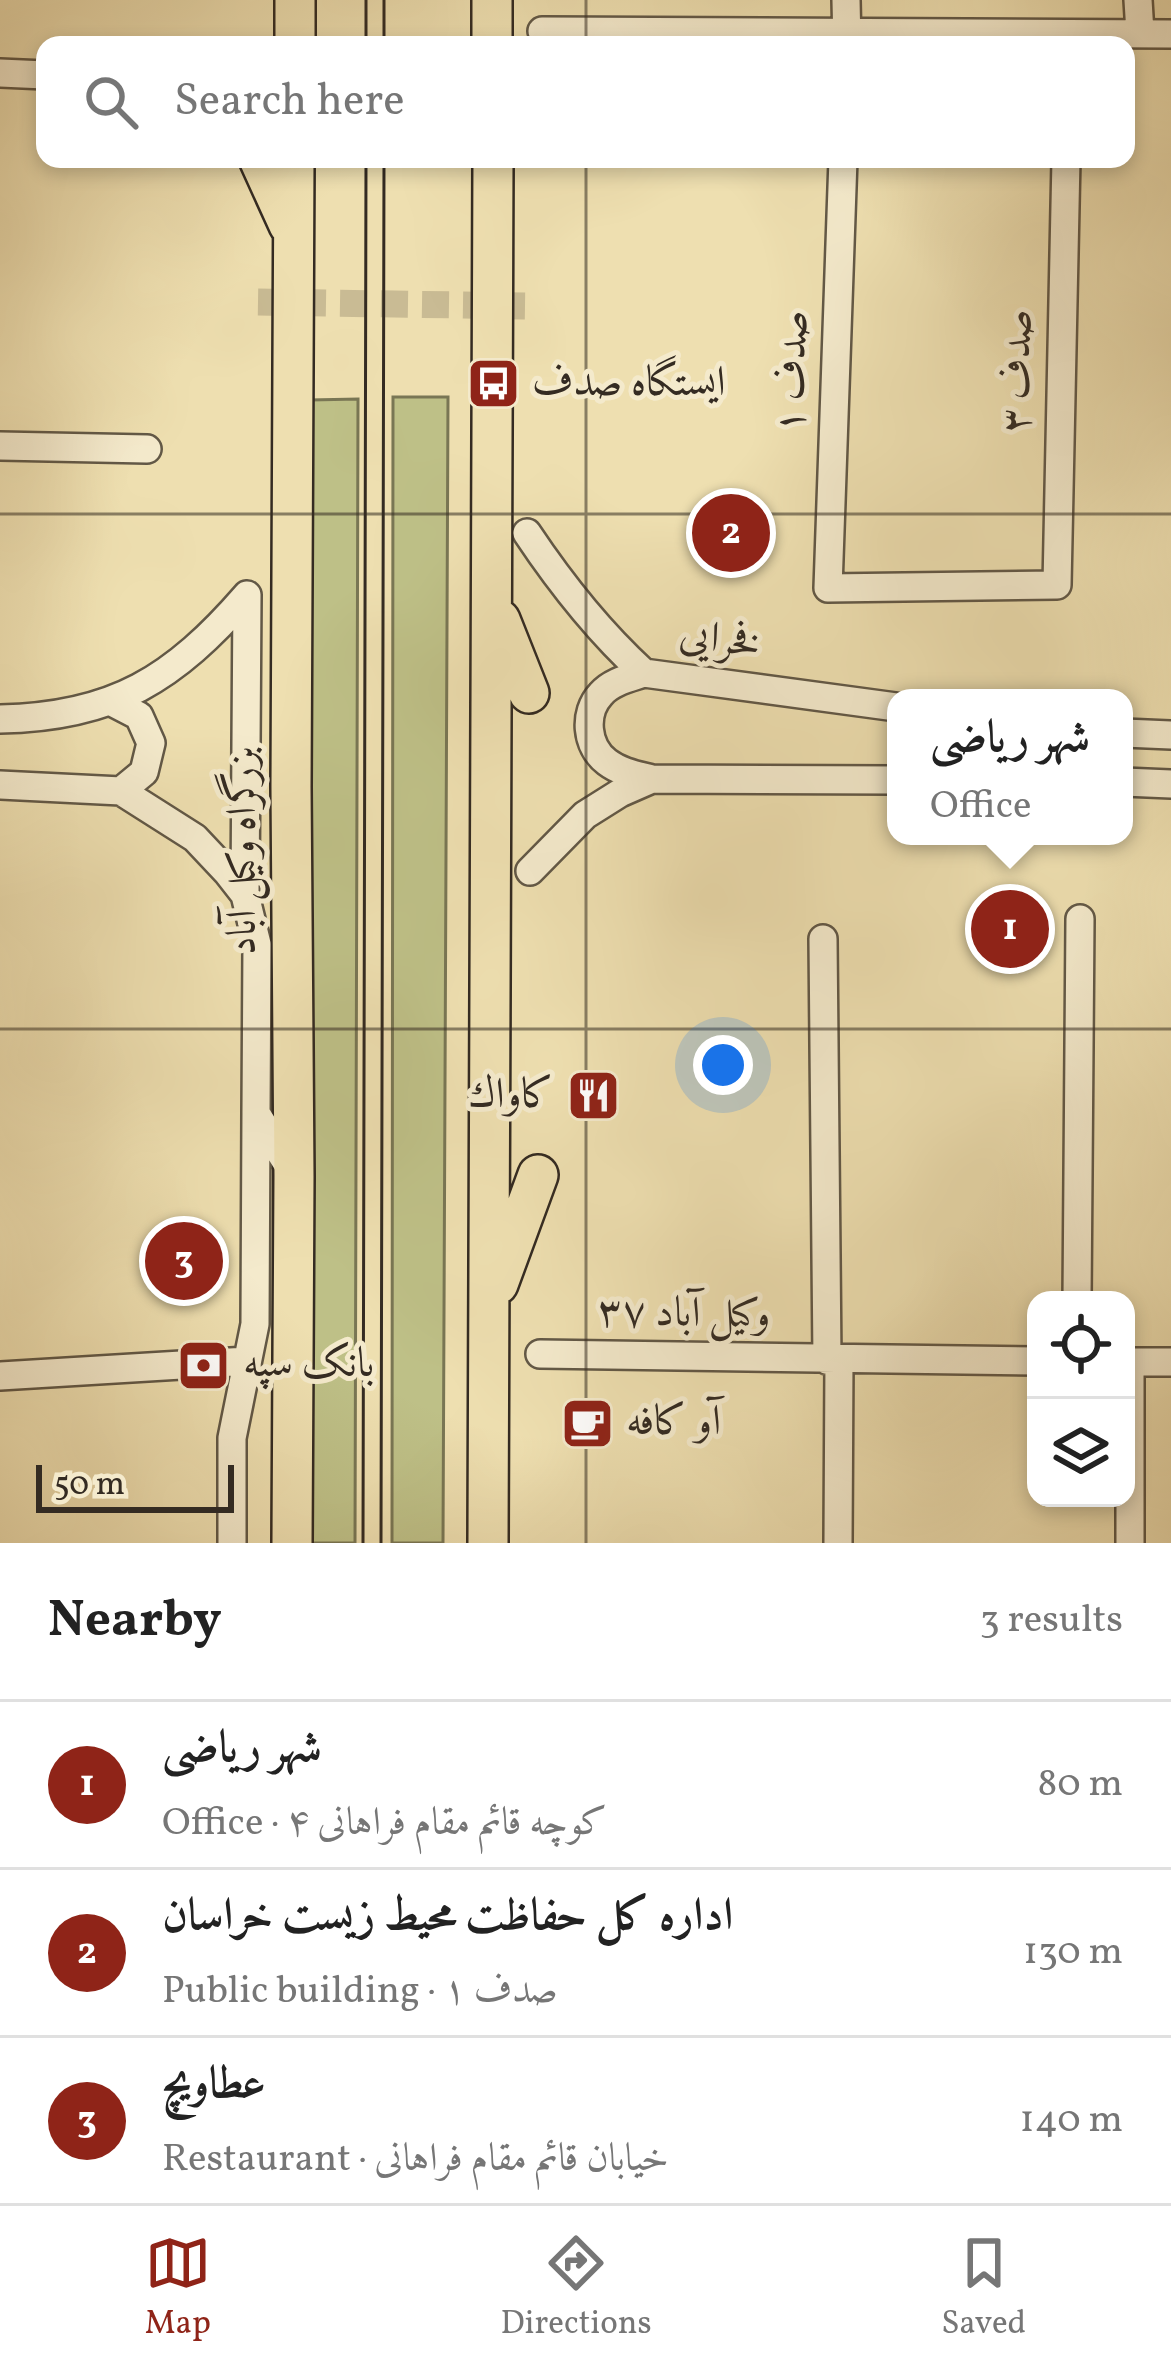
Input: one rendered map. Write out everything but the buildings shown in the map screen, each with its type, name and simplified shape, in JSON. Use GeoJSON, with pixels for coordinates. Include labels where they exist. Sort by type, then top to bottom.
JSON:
{"type":"FeatureCollection","features":[{"type":"Feature","properties":{"kind":"highway"},"geometry":{"type":"LineString","coordinates":[[295,0],[295,36]]}},
{"type":"Feature","properties":{"kind":"highway"},"geometry":{"type":"LineString","coordinates":[[492,0],[492,36]]}},
{"type":"Feature","properties":{"kind":"highway"},"geometry":{"type":"LineString","coordinates":[[263,168],[294,237]]}},
{"type":"Feature","properties":{"kind":"highway","name":"بزرگراه وکیل آباد"},"geometry":{"type":"LineString","coordinates":[[292,1543],[294,168]]}},
{"type":"Feature","properties":{"kind":"highway"},"geometry":{"type":"LineString","coordinates":[[488,1543],[493,168]]}},
{"type":"Feature","properties":{"kind":"highway"},"geometry":{"type":"LineString","coordinates":[[492,602],[529,693]]}},
{"type":"Feature","properties":{"kind":"highway"},"geometry":{"type":"LineString","coordinates":[[488,1311],[538,1175]]}},
{"type":"Feature","properties":{"kind":"street"},"geometry":{"type":"LineString","coordinates":[[846,0],[847,36]]}},
{"type":"Feature","properties":{"kind":"street"},"geometry":{"type":"LineString","coordinates":[[1138,0],[1140,33]]}},
{"type":"Feature","properties":{"kind":"street"},"geometry":{"type":"LineString","coordinates":[[555,31],[738,36]]}},
{"type":"Feature","properties":{"kind":"street"},"geometry":{"type":"LineString","coordinates":[[1104,36],[1171,34]]}},
{"type":"Feature","properties":{"kind":"street"},"geometry":{"type":"LineString","coordinates":[[0,73],[36,75]]}},
{"type":"Feature","properties":{"kind":"street","name":"صدف ۱"},"geometry":{"type":"LineString","coordinates":[[843,168],[829,588],[1057,585]]}},
{"type":"Feature","properties":{"kind":"street","name":"صدف ۳"},"geometry":{"type":"LineString","coordinates":[[1057,585],[1066,168]]}},
{"type":"Feature","properties":{"kind":"street"},"geometry":{"type":"LineString","coordinates":[[0,446],[147,449]]}},
{"type":"Feature","properties":{"kind":"street","name":"فخرایی"},"geometry":{"type":"LineString","coordinates":[[527,532],[562,585],[644,673],[887,706]]}},
{"type":"Feature","properties":{"kind":"street"},"geometry":{"type":"LineString","coordinates":[[0,719],[31,719],[112,702],[175,667],[247,595],[245,895],[257,944],[255,1324],[232,1438],[232,1543]]}},
{"type":"Feature","properties":{"kind":"street"},"geometry":{"type":"LineString","coordinates":[[644,673],[600,694],[589,716],[590,739],[602,760],[622,772],[652,779],[887,780]]}},
{"type":"Feature","properties":{"kind":"street"},"geometry":{"type":"LineString","coordinates":[[112,702],[139,716],[151,743],[144,772],[121,790]]}},
{"type":"Feature","properties":{"kind":"street"},"geometry":{"type":"LineString","coordinates":[[1133,733],[1171,735]]}},
{"type":"Feature","properties":{"kind":"street"},"geometry":{"type":"LineString","coordinates":[[530,871],[585,814],[652,779]]}},
{"type":"Feature","properties":{"kind":"street"},"geometry":{"type":"LineString","coordinates":[[1133,782],[1171,784]]}},
{"type":"Feature","properties":{"kind":"street"},"geometry":{"type":"LineString","coordinates":[[0,785],[121,790],[195,838],[245,895]]}},
{"type":"Feature","properties":{"kind":"street"},"geometry":{"type":"LineString","coordinates":[[1077,1291],[1080,919]]}},
{"type":"Feature","properties":{"kind":"street"},"geometry":{"type":"LineString","coordinates":[[823,938],[838,1543]]}},
{"type":"Feature","properties":{"kind":"street"},"geometry":{"type":"LineString","coordinates":[[256,1114],[294,1176]]}},
{"type":"Feature","properties":{"kind":"street","name":"۳۷ وکیل آباد"},"geometry":{"type":"LineString","coordinates":[[540,1354],[1027,1361]]}},
{"type":"Feature","properties":{"kind":"street"},"geometry":{"type":"LineString","coordinates":[[0,1376],[247,1361]]}},
{"type":"Feature","properties":{"kind":"street"},"geometry":{"type":"LineString","coordinates":[[1135,1362],[1171,1362]]}},
{"type":"Feature","properties":{"kind":"street"},"geometry":{"type":"LineString","coordinates":[[1128,1399],[1130,1543]]}},
{"type":"Feature","properties":{"kind":"green space"},"geometry":{"type":"Polygon","coordinates":[[[393,397],[448,397],[443,1543],[392,1543],[393,397]]]}},
{"type":"Feature","properties":{"kind":"green space"},"geometry":{"type":"Polygon","coordinates":[[[358,399],[355,1543],[307,1543],[310,400],[358,399]]]}},
{"type":"Feature","properties":{"kind":"tunnel"},"geometry":{"type":"LineString","coordinates":[[258,302],[525,306]]}},
{"type":"Feature","properties":{"kind":"tram line"},"geometry":{"type":"LineString","coordinates":[[366,0],[366,36]]}},
{"type":"Feature","properties":{"kind":"tram line"},"geometry":{"type":"LineString","coordinates":[[384,0],[384,36]]}},
{"type":"Feature","properties":{"kind":"tram line"},"geometry":{"type":"LineString","coordinates":[[363,1543],[366,168]]}},
{"type":"Feature","properties":{"kind":"tram line"},"geometry":{"type":"LineString","coordinates":[[381,1543],[384,168]]}},
{"type":"Feature","properties":{"kind":"place","name":"ایستگاه صدف"},"geometry":{"type":"Point","coordinates":[493,384]}},
{"type":"Feature","properties":{"kind":"place","name":"اداره کل حفاظت محیط زیست خراسان"},"geometry":{"type":"Point","coordinates":[731,533]}},
{"type":"Feature","properties":{"kind":"place","name":"شهر ریاضی"},"geometry":{"type":"Point","coordinates":[1010,929]}},
{"type":"Feature","properties":{"kind":"place","name":"كاواك"},"geometry":{"type":"Point","coordinates":[593,1096]}},
{"type":"Feature","properties":{"kind":"place","name":"عطاویچ"},"geometry":{"type":"Point","coordinates":[184,1261]}},
{"type":"Feature","properties":{"kind":"place","name":"بانک سپه"},"geometry":{"type":"Point","coordinates":[204,1365]}},
{"type":"Feature","properties":{"kind":"place","name":"آو کافه"},"geometry":{"type":"Point","coordinates":[587,1423]}}]}
